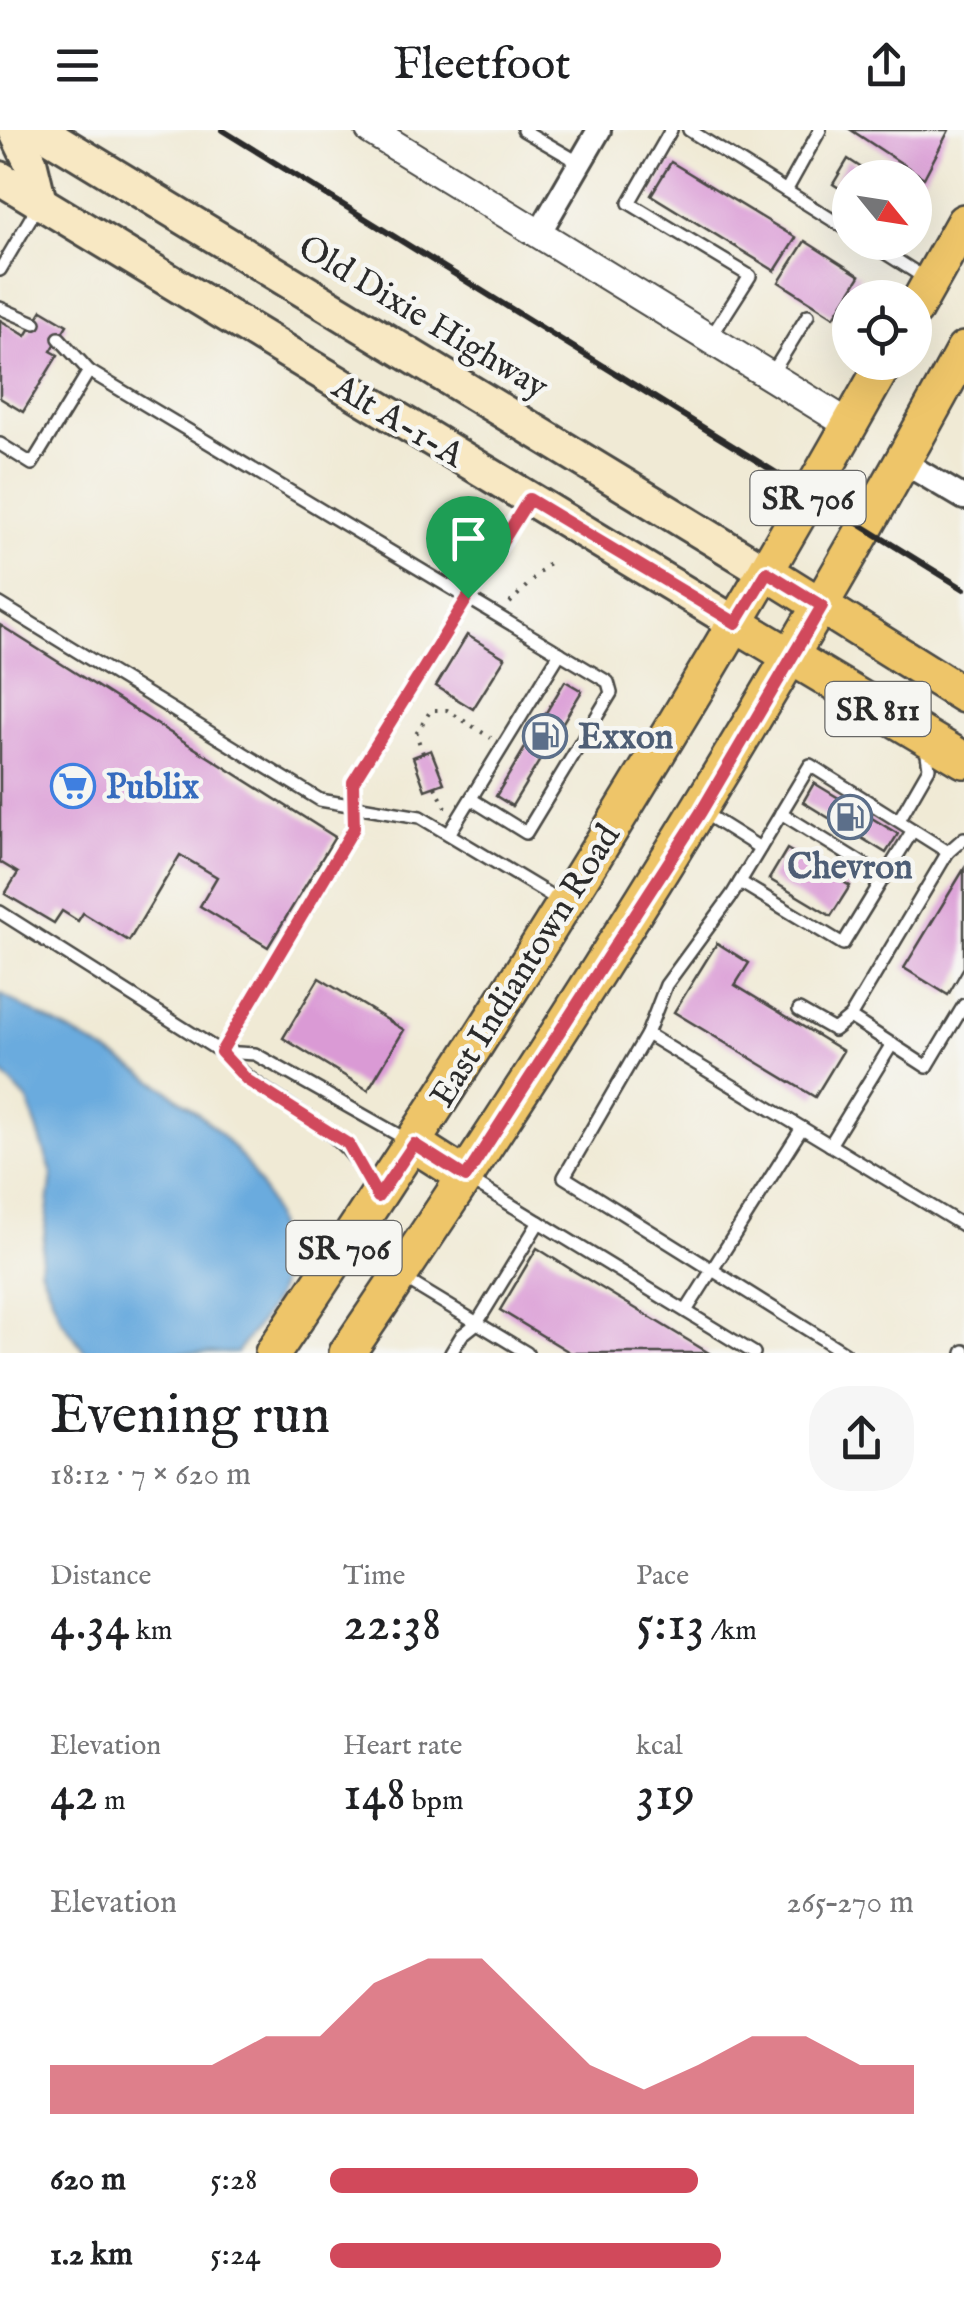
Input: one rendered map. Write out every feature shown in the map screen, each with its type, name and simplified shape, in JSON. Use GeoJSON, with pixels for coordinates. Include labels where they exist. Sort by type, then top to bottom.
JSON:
{"type":"FeatureCollection","features":[{"type":"Feature","properties":{"kind":"main road"},"geometry":{"type":"LineString","coordinates":[[15,130],[30,161],[40,202]]}},
{"type":"Feature","properties":{"kind":"main road","name":"Old Dixie Highway"},"geometry":{"type":"LineString","coordinates":[[40,130],[767,572]]}},
{"type":"Feature","properties":{"kind":"main road","name":"SR 811"},"geometry":{"type":"LineString","coordinates":[[0,178],[40,202]]}},
{"type":"Feature","properties":{"kind":"main road","name":"Alt A-1-A"},"geometry":{"type":"LineString","coordinates":[[40,202],[964,760]]}},
{"type":"Feature","properties":{"kind":"main road"},"geometry":{"type":"LineString","coordinates":[[931,280],[964,222]]}},
{"type":"Feature","properties":{"kind":"main road","name":"SR 706"},"geometry":{"type":"LineString","coordinates":[[793,658],[964,350]]}},
{"type":"Feature","properties":{"kind":"main road","name":"SR 706"},"geometry":{"type":"LineString","coordinates":[[736,623],[875,380]]}},
{"type":"Feature","properties":{"kind":"main road","name":"SR 811"},"geometry":{"type":"LineString","coordinates":[[767,572],[964,695]]}},
{"type":"Feature","properties":{"kind":"main road","name":"East Indiantown Road"},"geometry":{"type":"LineString","coordinates":[[274,1353],[414,1144],[736,623]]}},
{"type":"Feature","properties":{"kind":"main road","name":"East Indiantown Road"},"geometry":{"type":"LineString","coordinates":[[347,1353],[466,1177],[701,812],[793,658]]}},
{"type":"Feature","properties":{"kind":"main road"},"geometry":{"type":"LineString","coordinates":[[414,1144],[466,1177]]}},
{"type":"Feature","properties":{"kind":"street"},"geometry":{"type":"LineString","coordinates":[[538,235],[599,130]]}},
{"type":"Feature","properties":{"kind":"street"},"geometry":{"type":"LineString","coordinates":[[385,134],[538,235],[850,425]]}},
{"type":"Feature","properties":{"kind":"street"},"geometry":{"type":"LineString","coordinates":[[903,462],[964,498]]}},
{"type":"Feature","properties":{"kind":"lane"},"geometry":{"type":"LineString","coordinates":[[523,130],[580,163]]}},
{"type":"Feature","properties":{"kind":"lane"},"geometry":{"type":"LineString","coordinates":[[671,130],[629,203],[750,276],[709,340]]}},
{"type":"Feature","properties":{"kind":"lane"},"geometry":{"type":"LineString","coordinates":[[689,130],[832,220]]}},
{"type":"Feature","properties":{"kind":"lane"},"geometry":{"type":"LineString","coordinates":[[786,191],[820,130]]}},
{"type":"Feature","properties":{"kind":"lane"},"geometry":{"type":"LineString","coordinates":[[0,270],[40,202]]}},
{"type":"Feature","properties":{"kind":"lane"},"geometry":{"type":"LineString","coordinates":[[887,260],[907,280]]}},
{"type":"Feature","properties":{"kind":"lane"},"geometry":{"type":"LineString","coordinates":[[0,308],[34,322]]}},
{"type":"Feature","properties":{"kind":"lane"},"geometry":{"type":"LineString","coordinates":[[770,377],[808,314]]}},
{"type":"Feature","properties":{"kind":"lane"},"geometry":{"type":"LineString","coordinates":[[59,338],[89,371],[608,682],[612,693],[526,834],[470,799]]}},
{"type":"Feature","properties":{"kind":"lane"},"geometry":{"type":"LineString","coordinates":[[0,444],[32,464],[89,371]]}},
{"type":"Feature","properties":{"kind":"lane"},"geometry":{"type":"LineString","coordinates":[[221,1052],[354,828],[350,806],[353,782],[529,499]]}},
{"type":"Feature","properties":{"kind":"lane"},"geometry":{"type":"LineString","coordinates":[[0,604],[320,800],[404,811],[450,834],[563,903]]}},
{"type":"Feature","properties":{"kind":"lane"},"geometry":{"type":"LineString","coordinates":[[450,834],[560,653]]}},
{"type":"Feature","properties":{"kind":"lane"},"geometry":{"type":"LineString","coordinates":[[898,820],[929,768],[925,736]]}},
{"type":"Feature","properties":{"kind":"lane"},"geometry":{"type":"LineString","coordinates":[[845,1353],[564,1176],[647,1034],[666,985],[740,882],[810,765],[948,852]]}},
{"type":"Feature","properties":{"kind":"lane"},"geometry":{"type":"LineString","coordinates":[[701,812],[760,848]]}},
{"type":"Feature","properties":{"kind":"lane"},"geometry":{"type":"LineString","coordinates":[[781,813],[884,877]]}},
{"type":"Feature","properties":{"kind":"lane"},"geometry":{"type":"LineString","coordinates":[[740,882],[843,944],[913,830]]}},
{"type":"Feature","properties":{"kind":"lane"},"geometry":{"type":"LineString","coordinates":[[799,1010],[834,1030],[850,1018],[948,852],[964,838]]}},
{"type":"Feature","properties":{"kind":"lane"},"geometry":{"type":"LineString","coordinates":[[0,912],[221,1052],[247,1080],[348,1144],[378,1197]]}},
{"type":"Feature","properties":{"kind":"lane"},"geometry":{"type":"LineString","coordinates":[[850,1018],[927,1067],[964,1005]]}},
{"type":"Feature","properties":{"kind":"lane"},"geometry":{"type":"LineString","coordinates":[[647,1034],[964,1226]]}},
{"type":"Feature","properties":{"kind":"lane"},"geometry":{"type":"LineString","coordinates":[[830,1145],[892,1044]]}},
{"type":"Feature","properties":{"kind":"lane"},"geometry":{"type":"LineString","coordinates":[[221,1052],[255,1054],[414,1144]]}},
{"type":"Feature","properties":{"kind":"lane"},"geometry":{"type":"LineString","coordinates":[[686,1312],[802,1128]]}},
{"type":"Feature","properties":{"kind":"lane"},"geometry":{"type":"LineString","coordinates":[[466,1177],[754,1353]]}},
{"type":"Feature","properties":{"kind":"lane"},"geometry":{"type":"LineString","coordinates":[[451,1353],[462,1334],[477,1323],[539,1222]]}},
{"type":"Feature","properties":{"kind":"lane"},"geometry":{"type":"LineString","coordinates":[[400,1276],[528,1353]]}},
{"type":"Feature","properties":{"kind":"path"},"geometry":{"type":"LineString","coordinates":[[502,618],[513,598],[552,560]]}},
{"type":"Feature","properties":{"kind":"path"},"geometry":{"type":"LineString","coordinates":[[423,754],[416,734],[431,710],[447,710],[504,745]]}},
{"type":"Feature","properties":{"kind":"water"},"geometry":{"type":"Polygon","coordinates":[[[0,994],[91,1043],[186,1104],[227,1141],[259,1182],[277,1229],[280,1282],[269,1309],[237,1353],[86,1353],[61,1319],[40,1268],[52,1174],[28,1101],[0,1071],[0,994]]]}},
{"type":"Feature","properties":{"kind":"building"},"geometry":{"type":"Polygon","coordinates":[[[851,130],[949,130],[932,163],[897,160],[851,130]]]}},
{"type":"Feature","properties":{"kind":"building"},"geometry":{"type":"Polygon","coordinates":[[[671,162],[796,238],[775,271],[651,195],[671,162]]]}},
{"type":"Feature","properties":{"kind":"building"},"geometry":{"type":"Polygon","coordinates":[[[805,241],[860,276],[857,280],[832,280],[832,316],[779,282],[805,241]]]}},
{"type":"Feature","properties":{"kind":"building"},"geometry":{"type":"Polygon","coordinates":[[[42,310],[67,325],[51,351],[58,355],[23,412],[0,398],[0,320],[26,336],[42,310]]]}},
{"type":"Feature","properties":{"kind":"building"},"geometry":{"type":"Polygon","coordinates":[[[0,625],[335,837],[268,947],[200,906],[217,877],[180,855],[129,941],[83,913],[78,921],[62,911],[54,923],[5,894],[18,873],[0,862],[0,625]]]}},
{"type":"Feature","properties":{"kind":"building"},"geometry":{"type":"Polygon","coordinates":[[[467,635],[505,658],[473,709],[436,686],[467,635]]]}},
{"type":"Feature","properties":{"kind":"building"},"geometry":{"type":"Polygon","coordinates":[[[565,681],[582,691],[512,806],[496,796],[565,681]]]}},
{"type":"Feature","properties":{"kind":"building"},"geometry":{"type":"Polygon","coordinates":[[[431,750],[444,783],[425,790],[413,757],[431,750]]]}},
{"type":"Feature","properties":{"kind":"building"},"geometry":{"type":"Polygon","coordinates":[[[814,783],[898,834],[886,853],[803,802],[814,783]]]}},
{"type":"Feature","properties":{"kind":"building"},"geometry":{"type":"Polygon","coordinates":[[[787,849],[850,886],[831,916],[769,879],[787,849]]]}},
{"type":"Feature","properties":{"kind":"building"},"geometry":{"type":"Polygon","coordinates":[[[964,869],[964,967],[948,995],[904,968],[964,869]]]}},
{"type":"Feature","properties":{"kind":"building"},"geometry":{"type":"Polygon","coordinates":[[[717,943],[749,963],[735,985],[843,1051],[815,1097],[674,1012],[717,943]]]}},
{"type":"Feature","properties":{"kind":"building"},"geometry":{"type":"Polygon","coordinates":[[[319,978],[404,1030],[368,1090],[283,1038],[319,978]]]}},
{"type":"Feature","properties":{"kind":"building"},"geometry":{"type":"Polygon","coordinates":[[[537,1248],[709,1353],[571,1353],[500,1310],[537,1248]]]}},
{"type":"Feature","properties":{"kind":"railway"},"geometry":{"type":"LineString","coordinates":[[222,130],[964,589]]}},
{"type":"Feature","properties":{"kind":"place","name":"Exxon"},"geometry":{"type":"Point","coordinates":[545,736]}},
{"type":"Feature","properties":{"kind":"place","name":"Publix"},"geometry":{"type":"Point","coordinates":[73,786]}},
{"type":"Feature","properties":{"kind":"place","name":"Chevron"},"geometry":{"type":"Point","coordinates":[850,817]}},
{"type":"Feature","properties":{"kind":"route"},"geometry":{"type":"LineString","coordinates":[[529,499],[736,623],[767,572],[822,606],[701,812],[466,1177],[414,1144],[378,1197],[348,1144],[247,1080],[221,1052],[354,828],[350,806],[353,782],[468,598],[529,499]]}}]}
